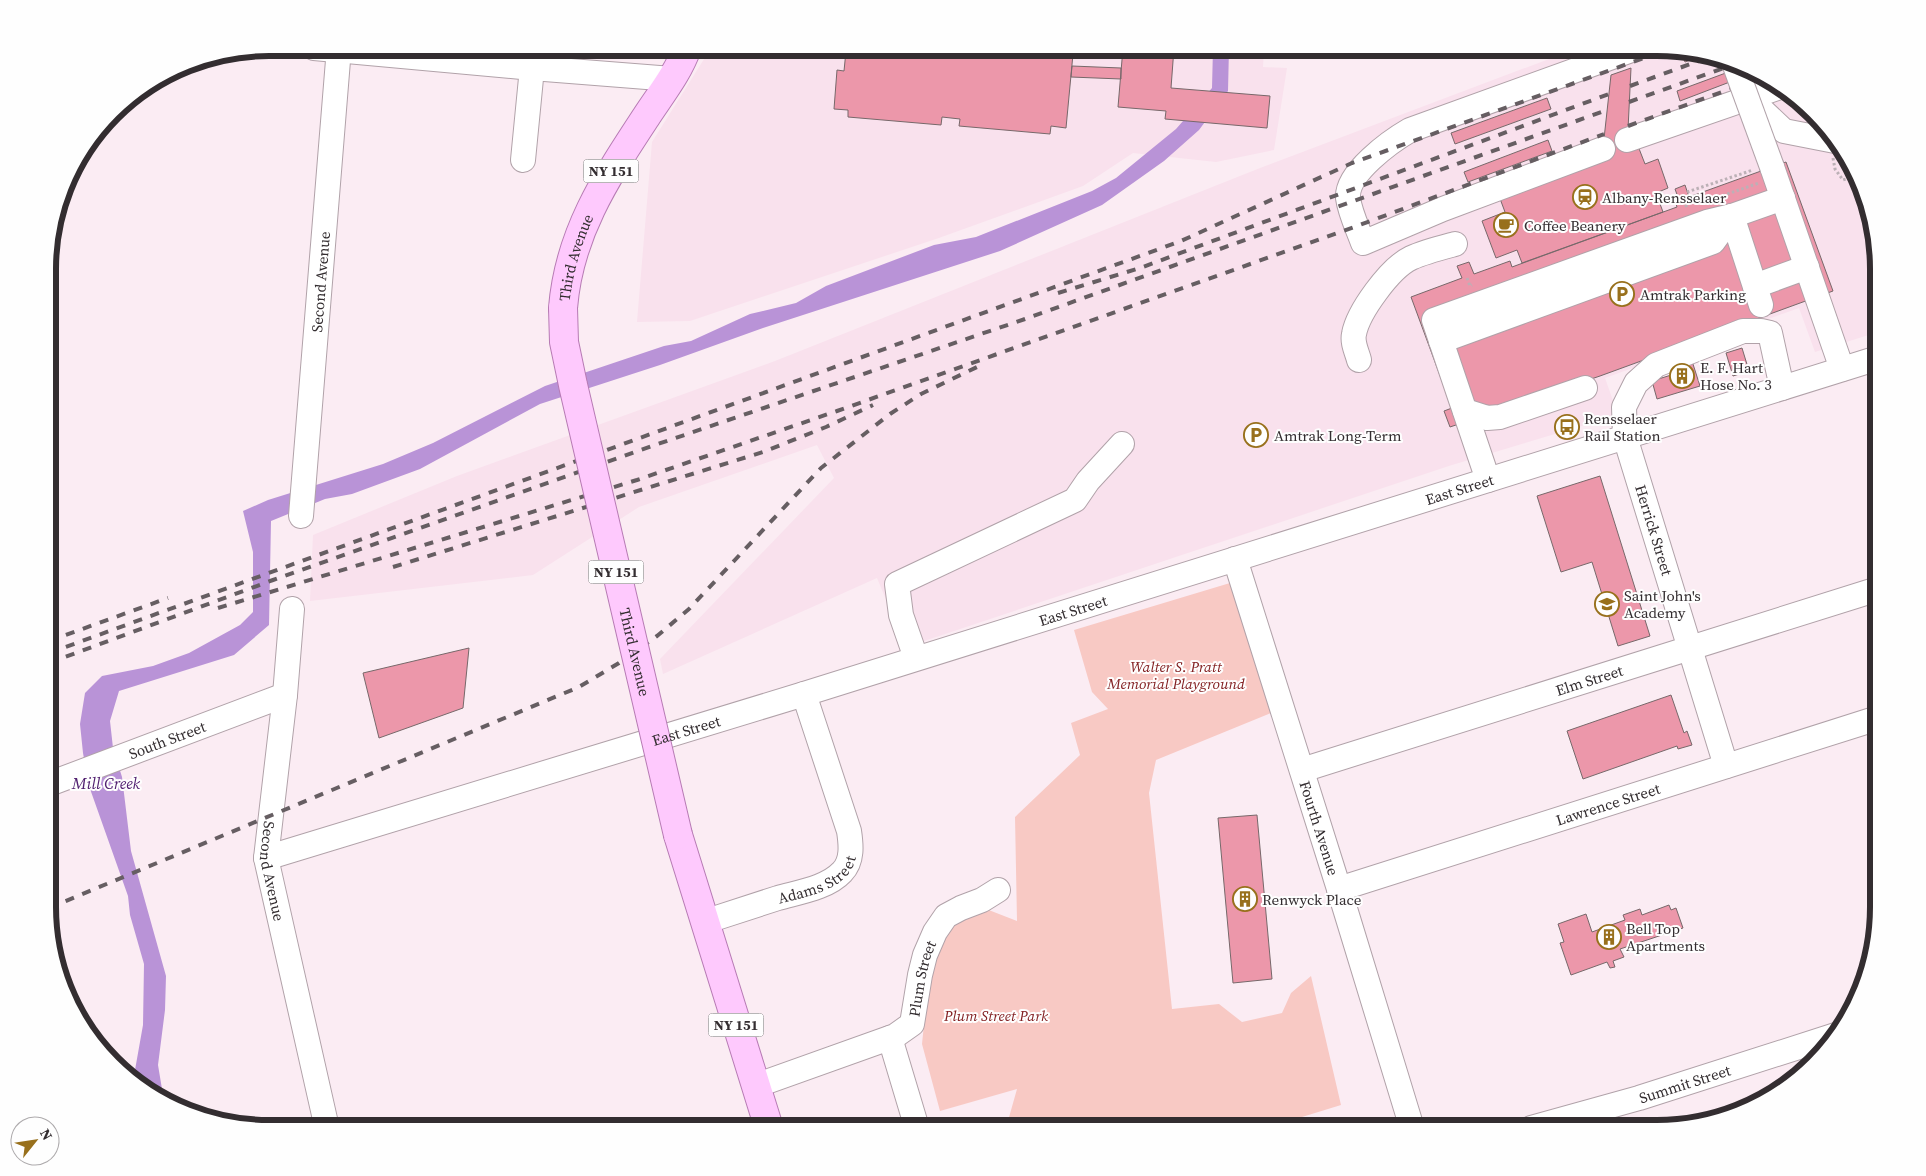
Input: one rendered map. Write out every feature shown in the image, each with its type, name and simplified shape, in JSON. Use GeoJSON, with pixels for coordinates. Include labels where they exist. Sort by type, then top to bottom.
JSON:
{"type":"FeatureCollection","features":[{"type":"Feature","properties":{"kind":"main road","name":"Third Avenue"},"geometry":{"type":"LineString","coordinates":[[683,56],[672,79],[601,186],[578,236],[565,286],[563,308],[564,342],[678,835],[766,1120]]}},
{"type":"Feature","properties":{"kind":"street","name":"Second Avenue"},"geometry":{"type":"LineString","coordinates":[[301,516],[338,56]]}},
{"type":"Feature","properties":{"kind":"street"},"geometry":{"type":"LineString","coordinates":[[410,56],[672,79]]}},
{"type":"Feature","properties":{"kind":"street"},"geometry":{"type":"LineString","coordinates":[[1603,149],[1443,209],[1363,243],[1349,204],[1349,190],[1354,179],[1366,163],[1388,144],[1414,128],[1614,56]]}},
{"type":"Feature","properties":{"kind":"street"},"geometry":{"type":"LineString","coordinates":[[523,160],[532,68]]}},
{"type":"Feature","properties":{"kind":"street"},"geometry":{"type":"LineString","coordinates":[[1737,72],[1842,369]]}},
{"type":"Feature","properties":{"kind":"street"},"geometry":{"type":"LineString","coordinates":[[1627,140],[1772,90]]}},
{"type":"Feature","properties":{"kind":"street"},"geometry":{"type":"LineString","coordinates":[[1749,98],[1784,131],[1825,138]]}},
{"type":"Feature","properties":{"kind":"street"},"geometry":{"type":"LineString","coordinates":[[1488,480],[1434,320],[1707,222],[1732,216],[1783,198]]}},
{"type":"Feature","properties":{"kind":"street"},"geometry":{"type":"LineString","coordinates":[[1359,360],[1354,344],[1354,335],[1365,308],[1380,286],[1410,258],[1424,233],[1443,209]]}},
{"type":"Feature","properties":{"kind":"street"},"geometry":{"type":"LineString","coordinates":[[1732,216],[1758,295],[1807,267]]}},
{"type":"Feature","properties":{"kind":"street"},"geometry":{"type":"LineString","coordinates":[[1410,258],[1455,244]]}},
{"type":"Feature","properties":{"kind":"street","name":"Herrick Street"},"geometry":{"type":"LineString","coordinates":[[1726,766],[1625,437],[1624,407],[1636,384],[1656,365],[1743,331],[1770,333],[1782,388]]}},
{"type":"Feature","properties":{"kind":"street","name":"East Street"},"geometry":{"type":"LineString","coordinates":[[266,858],[804,694],[1870,360]]}},
{"type":"Feature","properties":{"kind":"street"},"geometry":{"type":"LineString","coordinates":[[1465,411],[1487,418],[1500,418],[1585,388]]}},
{"type":"Feature","properties":{"kind":"street"},"geometry":{"type":"LineString","coordinates":[[916,658],[901,615],[897,584],[1075,500],[1088,481],[1122,444]]}},
{"type":"Feature","properties":{"kind":"street","name":"Fourth Avenue"},"geometry":{"type":"LineString","coordinates":[[1235,558],[1410,1120]]}},
{"type":"Feature","properties":{"kind":"street","name":"Elm Street"},"geometry":{"type":"LineString","coordinates":[[1302,770],[1870,592]]}},
{"type":"Feature","properties":{"kind":"street","name":"Second Avenue"},"geometry":{"type":"LineString","coordinates":[[292,608],[285,695],[266,858],[325,1120]]}},
{"type":"Feature","properties":{"kind":"street","name":"Adams Street"},"geometry":{"type":"LineString","coordinates":[[704,922],[816,887],[843,871],[848,864],[851,842],[804,694]]}},
{"type":"Feature","properties":{"kind":"street","name":"South Street"},"geometry":{"type":"LineString","coordinates":[[57,781],[285,695]]}},
{"type":"Feature","properties":{"kind":"street","name":"Lawrence Street"},"geometry":{"type":"LineString","coordinates":[[1339,889],[1870,721]]}},
{"type":"Feature","properties":{"kind":"street","name":"Plum Street"},"geometry":{"type":"LineString","coordinates":[[755,1086],[890,1038],[906,1030],[912,1024],[925,955],[935,932],[946,916],[982,900],[998,890]]}},
{"type":"Feature","properties":{"kind":"street"},"geometry":{"type":"LineString","coordinates":[[890,1038],[915,1120]]}},
{"type":"Feature","properties":{"kind":"street","name":"Summit Street"},"geometry":{"type":"LineString","coordinates":[[1560,1120],[1639,1098],[1824,1039]]}},
{"type":"Feature","properties":{"kind":"path"},"geometry":{"type":"LineString","coordinates":[[1684,200],[1687,208]]}},
{"type":"Feature","properties":{"kind":"shaded area"},"geometry":{"type":"Polygon","coordinates":[[[706,56],[1264,56],[1263,67],[1287,68],[1274,150],[1216,162],[1133,153],[1083,186],[936,239],[690,321],[637,322],[652,142],[706,56]]]}},
{"type":"Feature","properties":{"kind":"shaded area"},"geometry":{"type":"Polygon","coordinates":[[[1557,56],[1657,56],[1685,58],[1712,63],[1751,78],[1787,100],[1826,139],[1848,175],[1863,214],[1868,241],[1870,335],[1815,352],[1799,308],[1605,378],[1618,415],[1452,465],[906,647],[877,578],[663,674],[660,659],[834,478],[817,445],[639,507],[533,575],[310,601],[313,535],[457,476],[775,361],[1260,168],[1557,56]]]}},
{"type":"Feature","properties":{"kind":"green space"},"geometry":{"type":"Polygon","coordinates":[[[1230,583],[1271,713],[1156,760],[1149,793],[1172,1009],[1219,1004],[1242,1022],[1282,1013],[1291,993],[1311,976],[1341,1105],[1302,1117],[1303,1120],[1008,1120],[1017,1089],[940,1111],[922,1044],[930,966],[952,920],[981,907],[1017,921],[1015,817],[1080,755],[1071,723],[1108,709],[1092,692],[1074,630],[1230,583]]]}},
{"type":"Feature","properties":{"kind":"water","name":"Mill Creek"},"geometry":{"type":"Polygon","coordinates":[[[1213,56],[1229,56],[1228,91],[1199,130],[1164,161],[1102,205],[1000,251],[763,328],[660,365],[540,404],[420,469],[352,494],[325,499],[271,521],[269,625],[234,655],[119,691],[110,721],[113,748],[122,777],[131,851],[166,976],[165,1010],[158,1065],[162,1091],[135,1073],[143,1025],[144,964],[130,915],[128,896],[89,786],[80,724],[85,693],[102,676],[153,666],[189,653],[240,625],[253,612],[253,552],[243,511],[268,500],[383,464],[433,443],[545,386],[664,346],[691,341],[750,314],[796,303],[826,286],[934,245],[976,237],[1092,191],[1116,178],[1176,129],[1212,88],[1213,56]]]}},
{"type":"Feature","properties":{"kind":"building"},"geometry":{"type":"Polygon","coordinates":[[[846,56],[1073,56],[1066,128],[1051,126],[1050,134],[959,126],[960,119],[942,117],[941,125],[848,117],[848,110],[834,109],[837,70],[844,71],[846,56]]]}},
{"type":"Feature","properties":{"kind":"building"},"geometry":{"type":"Polygon","coordinates":[[[1122,56],[1173,56],[1171,88],[1270,96],[1267,128],[1165,119],[1166,111],[1118,107],[1122,56]]]}},
{"type":"Feature","properties":{"kind":"building"},"geometry":{"type":"Polygon","coordinates":[[[1683,58],[1693,59],[1685,62],[1683,58]]]}},
{"type":"Feature","properties":{"kind":"building"},"geometry":{"type":"Polygon","coordinates":[[[1072,66],[1121,68],[1121,79],[1071,77],[1072,66]]]}},
{"type":"Feature","properties":{"kind":"building","name":"Albany-Rensselaer"},"geometry":{"type":"Polygon","coordinates":[[[1631,68],[1627,150],[1638,146],[1645,164],[1658,159],[1668,188],[1656,193],[1663,212],[1522,263],[1517,250],[1496,258],[1482,221],[1505,212],[1499,196],[1602,157],[1611,75],[1631,68]]]}},
{"type":"Feature","properties":{"kind":"building"},"geometry":{"type":"Polygon","coordinates":[[[1733,70],[1746,76],[1680,101],[1677,91],[1733,70]]]}},
{"type":"Feature","properties":{"kind":"building"},"geometry":{"type":"Polygon","coordinates":[[[1547,98],[1551,109],[1455,144],[1451,133],[1547,98]]]}},
{"type":"Feature","properties":{"kind":"building"},"geometry":{"type":"Polygon","coordinates":[[[1548,140],[1552,151],[1468,182],[1464,172],[1548,140]]]}},
{"type":"Feature","properties":{"kind":"building","name":"Amtrak Parking"},"geometry":{"type":"Polygon","coordinates":[[[1786,162],[1833,291],[1600,376],[1450,427],[1444,411],[1452,408],[1411,297],[1462,278],[1457,266],[1469,262],[1474,274],[1510,261],[1512,267],[1677,207],[1675,201],[1679,200],[1675,189],[1685,185],[1689,197],[1786,162]]]}},
{"type":"Feature","properties":{"kind":"building"},"geometry":{"type":"Polygon","coordinates":[[[1742,348],[1749,371],[1733,376],[1726,353],[1742,348]]]}},
{"type":"Feature","properties":{"kind":"building","name":"E. F. Hart Hose No. 3"},"geometry":{"type":"Polygon","coordinates":[[[1692,361],[1700,386],[1657,399],[1652,381],[1684,371],[1682,364],[1692,361]]]}},
{"type":"Feature","properties":{"kind":"building"},"geometry":{"type":"Polygon","coordinates":[[[1600,476],[1650,636],[1618,646],[1592,562],[1561,572],[1537,496],[1600,476]]]}},
{"type":"Feature","properties":{"kind":"building"},"geometry":{"type":"Polygon","coordinates":[[[469,648],[463,708],[379,738],[363,673],[469,648]]]}},
{"type":"Feature","properties":{"kind":"building"},"geometry":{"type":"Polygon","coordinates":[[[1671,695],[1684,733],[1687,731],[1692,745],[1678,749],[1677,746],[1583,779],[1567,731],[1671,695]]]}},
{"type":"Feature","properties":{"kind":"building","name":"Renwyck Place"},"geometry":{"type":"Polygon","coordinates":[[[1257,815],[1272,979],[1233,983],[1218,818],[1257,815]]]}},
{"type":"Feature","properties":{"kind":"building","name":"Bell Top Apartments"},"geometry":{"type":"Polygon","coordinates":[[[1669,905],[1671,910],[1676,908],[1683,928],[1620,949],[1624,957],[1613,961],[1615,967],[1610,968],[1607,962],[1571,975],[1560,943],[1564,942],[1558,924],[1586,914],[1592,932],[1625,920],[1623,915],[1640,909],[1642,915],[1669,905]]]}},
{"type":"Feature","properties":{"kind":"railway"},"geometry":{"type":"LineString","coordinates":[[56,650],[1181,241],[1352,163],[1650,56]]}},
{"type":"Feature","properties":{"kind":"railway"},"geometry":{"type":"LineString","coordinates":[[1630,86],[1700,60]]}},
{"type":"Feature","properties":{"kind":"railway"},"geometry":{"type":"LineString","coordinates":[[1629,102],[1724,68]]}},
{"type":"Feature","properties":{"kind":"railway"},"geometry":{"type":"LineString","coordinates":[[1628,126],[1755,80]]}},
{"type":"Feature","properties":{"kind":"railway"},"geometry":{"type":"LineString","coordinates":[[1058,293],[1140,268],[1609,94]]}},
{"type":"Feature","properties":{"kind":"railway"},"geometry":{"type":"LineString","coordinates":[[56,660],[273,580],[655,445],[1025,319],[1607,110]]}},
{"type":"Feature","properties":{"kind":"railway"},"geometry":{"type":"LineString","coordinates":[[218,608],[637,480],[1357,226],[1604,134]]}},
{"type":"Feature","properties":{"kind":"railway"},"geometry":{"type":"LineString","coordinates":[[56,905],[579,687],[619,663],[657,636],[689,609],[821,468],[890,414],[921,394],[977,367]]}},
{"type":"Feature","properties":{"kind":"railway"},"geometry":{"type":"LineString","coordinates":[[393,567],[763,452],[826,427],[873,405]]}},
{"type":"Feature","properties":{"kind":"railway"},"geometry":{"type":"LineString","coordinates":[[56,638],[168,598]]}},
{"type":"Feature","properties":{"kind":"place","name":"Albany-Rensselaer"},"geometry":{"type":"Point","coordinates":[1585,197]}},
{"type":"Feature","properties":{"kind":"place","name":"Coffee Beanery"},"geometry":{"type":"Point","coordinates":[1506,225]}},
{"type":"Feature","properties":{"kind":"place","name":"Amtrak Parking"},"geometry":{"type":"Point","coordinates":[1622,294]}},
{"type":"Feature","properties":{"kind":"place","name":"E. F. Hart Hose No. 3"},"geometry":{"type":"Point","coordinates":[1682,376]}},
{"type":"Feature","properties":{"kind":"place","name":"Rensselaer Rail Station"},"geometry":{"type":"Point","coordinates":[1567,427]}},
{"type":"Feature","properties":{"kind":"place","name":"Amtrak Long-Term"},"geometry":{"type":"Point","coordinates":[1256,435]}},
{"type":"Feature","properties":{"kind":"place","name":"Saint John's Academy"},"geometry":{"type":"Point","coordinates":[1607,604]}},
{"type":"Feature","properties":{"kind":"place","name":"Renwyck Place"},"geometry":{"type":"Point","coordinates":[1245,899]}},
{"type":"Feature","properties":{"kind":"place","name":"Bell Top Apartments"},"geometry":{"type":"Point","coordinates":[1609,937]}},
{"type":"Feature","properties":{"kind":"park label","name":"Walter S. Pratt Memorial Playground"},"geometry":{"type":"Point","coordinates":[1176,674]}},
{"type":"Feature","properties":{"kind":"park label","name":"Plum Street Park"},"geometry":{"type":"Point","coordinates":[996,1015]}}]}
